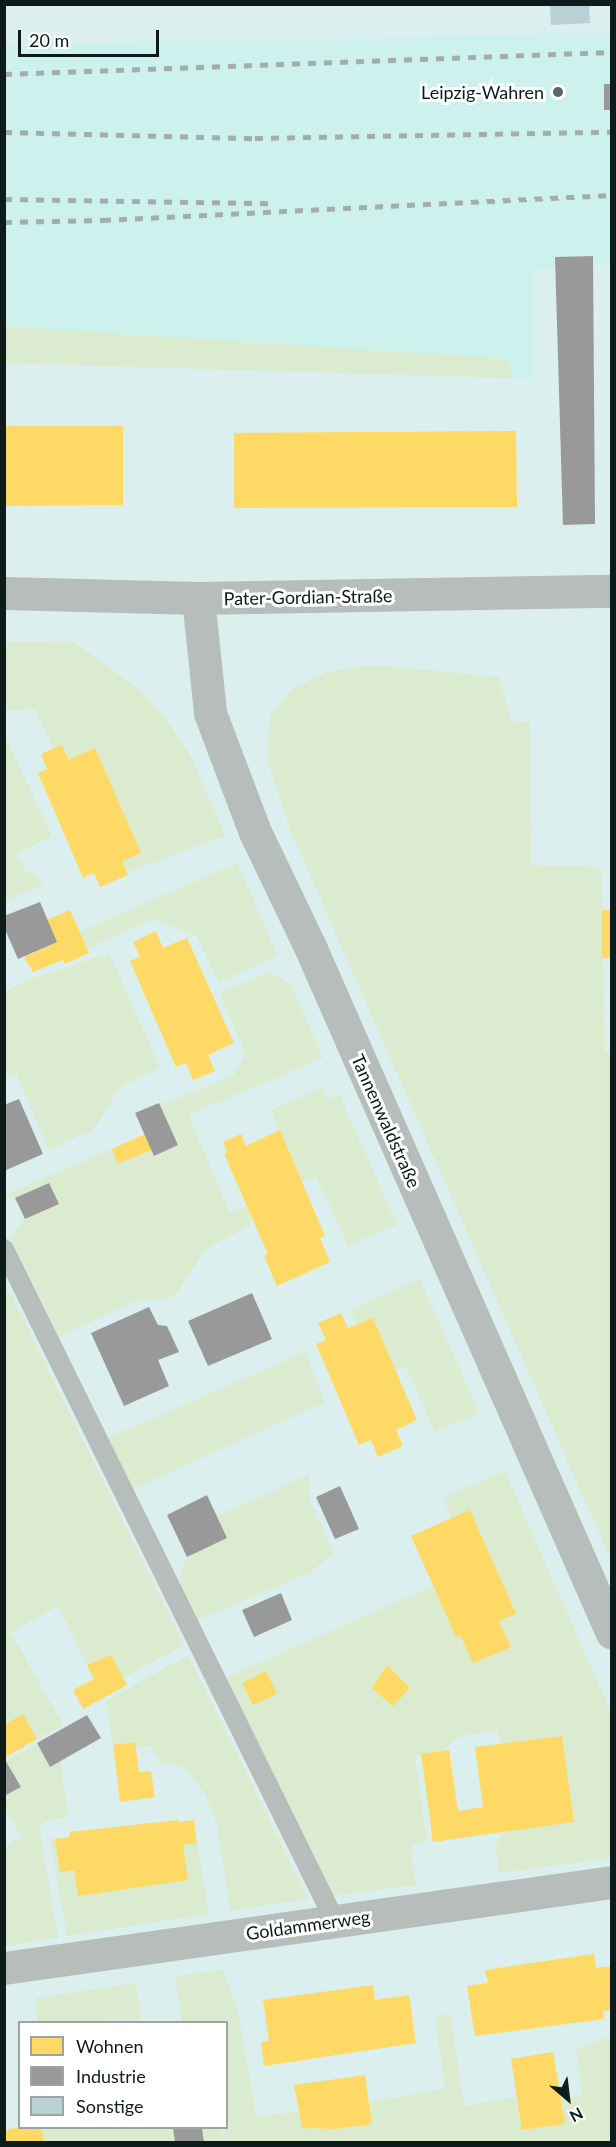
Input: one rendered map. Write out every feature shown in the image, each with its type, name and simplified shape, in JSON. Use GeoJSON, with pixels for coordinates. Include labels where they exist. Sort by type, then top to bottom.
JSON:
{"type":"FeatureCollection","features":[{"type":"Feature","properties":{"kind":"street","name":"Pater-Gordian-Straße"},"geometry":{"type":"LineString","coordinates":[[4,593],[198,598],[612,591]]}},
{"type":"Feature","properties":{"kind":"street","name":"Tannenwaldstraße"},"geometry":{"type":"LineString","coordinates":[[198,598],[210,712],[255,832],[311,949],[585,1578],[612,1633]]}},
{"type":"Feature","properties":{"kind":"street","name":"Goldammerweg"},"geometry":{"type":"LineString","coordinates":[[4,1968],[612,1882]]}},
{"type":"Feature","properties":{"kind":"lane"},"geometry":{"type":"LineString","coordinates":[[4,1249],[335,1921]]}},
{"type":"Feature","properties":{"kind":"shaded area"},"geometry":{"type":"Polygon","coordinates":[[[611,33],[611,265],[593,264],[592,256],[556,257],[556,268],[533,270],[533,379],[5,363],[5,45],[611,33]]]}},
{"type":"Feature","properties":{"kind":"green space"},"geometry":{"type":"Polygon","coordinates":[[[5,326],[507,359],[512,378],[5,363],[5,326]]]}},
{"type":"Feature","properties":{"kind":"green space"},"geometry":{"type":"Polygon","coordinates":[[[73,641],[141,691],[166,719],[191,757],[225,836],[127,872],[122,861],[141,853],[95,749],[69,760],[62,745],[53,749],[35,709],[5,710],[4,642],[73,641]]]}},
{"type":"Feature","properties":{"kind":"green space"},"geometry":{"type":"Polygon","coordinates":[[[374,665],[499,677],[511,721],[530,722],[531,865],[601,867],[605,1051],[612,1051],[611,1560],[291,832],[267,759],[270,716],[291,690],[327,672],[374,665]]]}},
{"type":"Feature","properties":{"kind":"green space"},"geometry":{"type":"Polygon","coordinates":[[[4,734],[52,836],[16,854],[25,871],[37,875],[43,889],[35,888],[5,902],[4,734]]]}},
{"type":"Feature","properties":{"kind":"green space"},"geometry":{"type":"Polygon","coordinates":[[[237,863],[278,956],[219,983],[197,936],[154,919],[87,948],[80,932],[237,863]]]}},
{"type":"Feature","properties":{"kind":"green space"},"geometry":{"type":"Polygon","coordinates":[[[109,953],[160,1068],[121,1086],[94,1129],[49,1150],[16,1072],[5,1077],[5,991],[28,980],[109,953]]]}},
{"type":"Feature","properties":{"kind":"green space"},"geometry":{"type":"Polygon","coordinates":[[[269,972],[291,984],[323,1058],[188,1115],[230,1213],[246,1206],[252,1216],[249,1226],[206,1249],[175,1296],[167,1299],[139,1299],[59,1337],[11,1238],[25,1219],[59,1204],[49,1183],[15,1198],[5,1195],[112,1149],[119,1164],[152,1150],[155,1156],[178,1145],[159,1103],[167,1103],[234,1075],[244,1057],[242,1045],[220,993],[269,972]]]}},
{"type":"Feature","properties":{"kind":"green space"},"geometry":{"type":"Polygon","coordinates":[[[322,1087],[327,1099],[339,1094],[397,1225],[348,1246],[316,1176],[302,1182],[271,1110],[322,1087]]]}},
{"type":"Feature","properties":{"kind":"green space"},"geometry":{"type":"Polygon","coordinates":[[[420,1279],[479,1413],[435,1432],[406,1367],[396,1371],[373,1318],[357,1325],[350,1310],[420,1279]]]}},
{"type":"Feature","properties":{"kind":"green space"},"geometry":{"type":"Polygon","coordinates":[[[4,1281],[184,1645],[123,1678],[111,1656],[87,1665],[58,1606],[11,1632],[63,1725],[37,1739],[23,1714],[5,1725],[4,1281]]]}},
{"type":"Feature","properties":{"kind":"green space"},"geometry":{"type":"Polygon","coordinates":[[[305,1352],[325,1402],[133,1489],[108,1438],[305,1352]]]}},
{"type":"Feature","properties":{"kind":"green space"},"geometry":{"type":"Polygon","coordinates":[[[505,1471],[611,1713],[611,1858],[499,1873],[495,1848],[502,1832],[574,1821],[562,1736],[502,1744],[497,1730],[463,1736],[453,1740],[443,1751],[415,1756],[427,1842],[410,1845],[416,1885],[331,1896],[225,1678],[433,1586],[456,1637],[460,1635],[473,1663],[511,1647],[500,1621],[515,1614],[470,1510],[451,1518],[443,1498],[505,1471]]]}},
{"type":"Feature","properties":{"kind":"green space"},"geometry":{"type":"Polygon","coordinates":[[[309,1475],[309,1499],[334,1553],[311,1572],[197,1620],[178,1582],[187,1557],[227,1538],[217,1516],[309,1475]]]}},
{"type":"Feature","properties":{"kind":"green space"},"geometry":{"type":"Polygon","coordinates":[[[188,1655],[308,1899],[230,1911],[217,1825],[206,1796],[182,1766],[160,1763],[151,1746],[136,1748],[134,1742],[113,1745],[106,1701],[188,1655]]]}},
{"type":"Feature","properties":{"kind":"green space"},"geometry":{"type":"Polygon","coordinates":[[[37,1744],[50,1767],[60,1761],[68,1817],[47,1821],[39,1826],[58,1937],[5,1946],[5,1846],[21,1837],[5,1809],[5,1796],[21,1787],[6,1761],[37,1744]]]}},
{"type":"Feature","properties":{"kind":"green space"},"geometry":{"type":"Polygon","coordinates":[[[50,1839],[55,1839],[60,1872],[74,1870],[79,1896],[187,1880],[183,1845],[197,1843],[209,1914],[67,1936],[50,1839]]]}},
{"type":"Feature","properties":{"kind":"green space"},"geometry":{"type":"Polygon","coordinates":[[[223,1970],[238,2011],[256,2116],[298,2112],[302,2128],[336,2129],[372,2124],[369,2102],[445,2089],[435,2015],[451,2015],[464,2106],[517,2097],[523,2130],[565,2124],[561,2099],[582,2094],[576,2049],[611,2036],[611,2142],[226,2142],[224,2129],[228,2129],[228,2021],[182,2021],[175,1976],[223,1970]]]}},
{"type":"Feature","properties":{"kind":"green space"},"geometry":{"type":"Polygon","coordinates":[[[136,1983],[141,2020],[38,2021],[35,1998],[136,1983]]]}},
{"type":"Feature","properties":{"kind":"green space"},"geometry":{"type":"Polygon","coordinates":[[[42,2129],[173,2129],[175,2142],[44,2142],[42,2129]]]}},
{"type":"Feature","properties":{"kind":"green space"},"geometry":{"type":"Polygon","coordinates":[[[202,2129],[222,2129],[225,2142],[204,2142],[202,2129]]]}},
{"type":"Feature","properties":{"kind":"building: Wohnen"},"geometry":{"type":"Polygon","coordinates":[[[4,426],[123,426],[123,505],[4,506],[4,426]]]}},
{"type":"Feature","properties":{"kind":"building: Wohnen"},"geometry":{"type":"Polygon","coordinates":[[[516,431],[517,507],[234,508],[234,433],[516,431]]]}},
{"type":"Feature","properties":{"kind":"building: Wohnen"},"geometry":{"type":"Polygon","coordinates":[[[62,745],[69,760],[95,748],[141,853],[122,861],[128,875],[100,887],[94,873],[83,878],[38,773],[47,769],[41,754],[62,745]]]}},
{"type":"Feature","properties":{"kind":"building: Wohnen"},"geometry":{"type":"Polygon","coordinates":[[[70,910],[89,953],[65,964],[63,960],[33,972],[24,957],[57,942],[47,920],[70,910]]]}},
{"type":"Feature","properties":{"kind":"building: Wohnen"},"geometry":{"type":"Polygon","coordinates":[[[602,910],[612,910],[612,958],[602,958],[602,910]]]}},
{"type":"Feature","properties":{"kind":"building: Wohnen"},"geometry":{"type":"Polygon","coordinates":[[[156,931],[163,948],[187,938],[234,1043],[208,1055],[215,1071],[193,1080],[186,1063],[176,1067],[130,961],[140,957],[133,942],[156,931]]]}},
{"type":"Feature","properties":{"kind":"building: Wohnen"},"geometry":{"type":"Polygon","coordinates":[[[280,1130],[325,1236],[320,1238],[330,1262],[277,1286],[264,1256],[268,1254],[224,1154],[227,1152],[223,1142],[241,1134],[246,1146],[280,1130]]]}},
{"type":"Feature","properties":{"kind":"building: Wohnen"},"geometry":{"type":"Polygon","coordinates":[[[145,1134],[152,1150],[118,1164],[112,1149],[145,1134]]]}},
{"type":"Feature","properties":{"kind":"building: Wohnen"},"geometry":{"type":"Polygon","coordinates":[[[341,1313],[348,1328],[373,1318],[417,1420],[396,1430],[403,1446],[378,1457],[371,1440],[359,1445],[316,1344],[326,1340],[318,1323],[341,1313]]]}},
{"type":"Feature","properties":{"kind":"building: Wohnen"},"geometry":{"type":"Polygon","coordinates":[[[470,1510],[516,1614],[499,1621],[511,1647],[473,1663],[460,1635],[456,1637],[411,1536],[470,1510]]]}},
{"type":"Feature","properties":{"kind":"building: Wohnen"},"geometry":{"type":"Polygon","coordinates":[[[111,1655],[127,1685],[83,1709],[73,1690],[94,1679],[87,1665],[111,1655]]]}},
{"type":"Feature","properties":{"kind":"building: Wohnen"},"geometry":{"type":"Polygon","coordinates":[[[387,1665],[410,1688],[393,1706],[372,1688],[387,1665]]]}},
{"type":"Feature","properties":{"kind":"building: Wohnen"},"geometry":{"type":"Polygon","coordinates":[[[266,1671],[277,1694],[253,1705],[242,1683],[266,1671]]]}},
{"type":"Feature","properties":{"kind":"building: Wohnen"},"geometry":{"type":"Polygon","coordinates":[[[23,1714],[37,1739],[4,1758],[4,1725],[23,1714]]]}},
{"type":"Feature","properties":{"kind":"building: Wohnen"},"geometry":{"type":"Polygon","coordinates":[[[562,1736],[574,1822],[433,1842],[421,1754],[449,1750],[458,1811],[483,1807],[475,1747],[562,1736]]]}},
{"type":"Feature","properties":{"kind":"building: Wohnen"},"geometry":{"type":"Polygon","coordinates":[[[135,1742],[139,1772],[151,1771],[155,1797],[120,1802],[113,1745],[135,1742]]]}},
{"type":"Feature","properties":{"kind":"building: Wohnen"},"geometry":{"type":"Polygon","coordinates":[[[178,1820],[179,1822],[194,1820],[197,1843],[183,1845],[188,1880],[78,1896],[74,1870],[60,1872],[55,1839],[70,1837],[70,1832],[178,1820]]]}},
{"type":"Feature","properties":{"kind":"building: Wohnen"},"geometry":{"type":"Polygon","coordinates":[[[594,1954],[596,1968],[612,1966],[612,2010],[603,2011],[604,2019],[475,2036],[467,1986],[488,1983],[485,1970],[594,1954]]]}},
{"type":"Feature","properties":{"kind":"building: Wohnen"},"geometry":{"type":"Polygon","coordinates":[[[373,1985],[375,2000],[409,1995],[416,2043],[264,2066],[261,2042],[269,2041],[263,2000],[373,1985]]]}},
{"type":"Feature","properties":{"kind":"building: Wohnen"},"geometry":{"type":"Polygon","coordinates":[[[553,2052],[565,2124],[522,2130],[511,2059],[553,2052]]]}},
{"type":"Feature","properties":{"kind":"building: Wohnen"},"geometry":{"type":"Polygon","coordinates":[[[365,2075],[372,2124],[336,2129],[302,2128],[294,2085],[365,2075]]]}},
{"type":"Feature","properties":{"kind":"building: Wohnen"},"geometry":{"type":"Polygon","coordinates":[[[18,2127],[42,2129],[44,2142],[4,2142],[4,2130],[18,2127]]]}},
{"type":"Feature","properties":{"kind":"building: Industrie"},"geometry":{"type":"Polygon","coordinates":[[[604,84],[612,84],[612,110],[604,110],[604,84]]]}},
{"type":"Feature","properties":{"kind":"building: Industrie"},"geometry":{"type":"Polygon","coordinates":[[[593,256],[595,524],[563,525],[555,257],[593,256]]]}},
{"type":"Feature","properties":{"kind":"building: Industrie"},"geometry":{"type":"Polygon","coordinates":[[[40,902],[57,942],[18,959],[4,927],[4,916],[40,902]]]}},
{"type":"Feature","properties":{"kind":"building: Industrie"},"geometry":{"type":"Polygon","coordinates":[[[19,1099],[43,1154],[4,1171],[4,1105],[19,1099]]]}},
{"type":"Feature","properties":{"kind":"building: Industrie"},"geometry":{"type":"Polygon","coordinates":[[[159,1103],[178,1145],[154,1156],[135,1113],[159,1103]]]}},
{"type":"Feature","properties":{"kind":"building: Industrie"},"geometry":{"type":"Polygon","coordinates":[[[49,1183],[59,1204],[25,1219],[15,1198],[49,1183]]]}},
{"type":"Feature","properties":{"kind":"building: Industrie"},"geometry":{"type":"Polygon","coordinates":[[[252,1293],[272,1339],[208,1366],[188,1321],[252,1293]]]}},
{"type":"Feature","properties":{"kind":"building: Industrie"},"geometry":{"type":"Polygon","coordinates":[[[149,1307],[158,1325],[167,1326],[179,1352],[158,1360],[169,1386],[124,1406],[91,1333],[149,1307]]]}},
{"type":"Feature","properties":{"kind":"building: Industrie"},"geometry":{"type":"Polygon","coordinates":[[[340,1486],[359,1529],[335,1539],[316,1497],[340,1486]]]}},
{"type":"Feature","properties":{"kind":"building: Industrie"},"geometry":{"type":"Polygon","coordinates":[[[207,1495],[227,1538],[187,1557],[167,1515],[207,1495]]]}},
{"type":"Feature","properties":{"kind":"building: Industrie"},"geometry":{"type":"Polygon","coordinates":[[[281,1593],[292,1620],[254,1637],[242,1610],[281,1593]]]}},
{"type":"Feature","properties":{"kind":"building: Industrie"},"geometry":{"type":"Polygon","coordinates":[[[87,1715],[101,1738],[50,1767],[37,1743],[87,1715]]]}},
{"type":"Feature","properties":{"kind":"building: Industrie"},"geometry":{"type":"Polygon","coordinates":[[[4,1758],[21,1787],[4,1796],[4,1758]]]}},
{"type":"Feature","properties":{"kind":"building: Industrie"},"geometry":{"type":"Polygon","coordinates":[[[173,2129],[202,2129],[204,2142],[175,2142],[173,2129]]]}},
{"type":"Feature","properties":{"kind":"building: Sonstige"},"geometry":{"type":"Polygon","coordinates":[[[550,4],[589,4],[590,23],[551,25],[550,4]]]}},
{"type":"Feature","properties":{"kind":"railway"},"geometry":{"type":"LineString","coordinates":[[4,74],[612,52]]}},
{"type":"Feature","properties":{"kind":"railway"},"geometry":{"type":"LineString","coordinates":[[4,132],[255,138],[612,132]]}},
{"type":"Feature","properties":{"kind":"railway"},"geometry":{"type":"LineString","coordinates":[[4,222],[103,220],[612,195]]}},
{"type":"Feature","properties":{"kind":"railway"},"geometry":{"type":"LineString","coordinates":[[4,199],[270,203]]}},
{"type":"Feature","properties":{"kind":"place","name":"Leipzig-Wahren"},"geometry":{"type":"Point","coordinates":[558,92]}}]}
